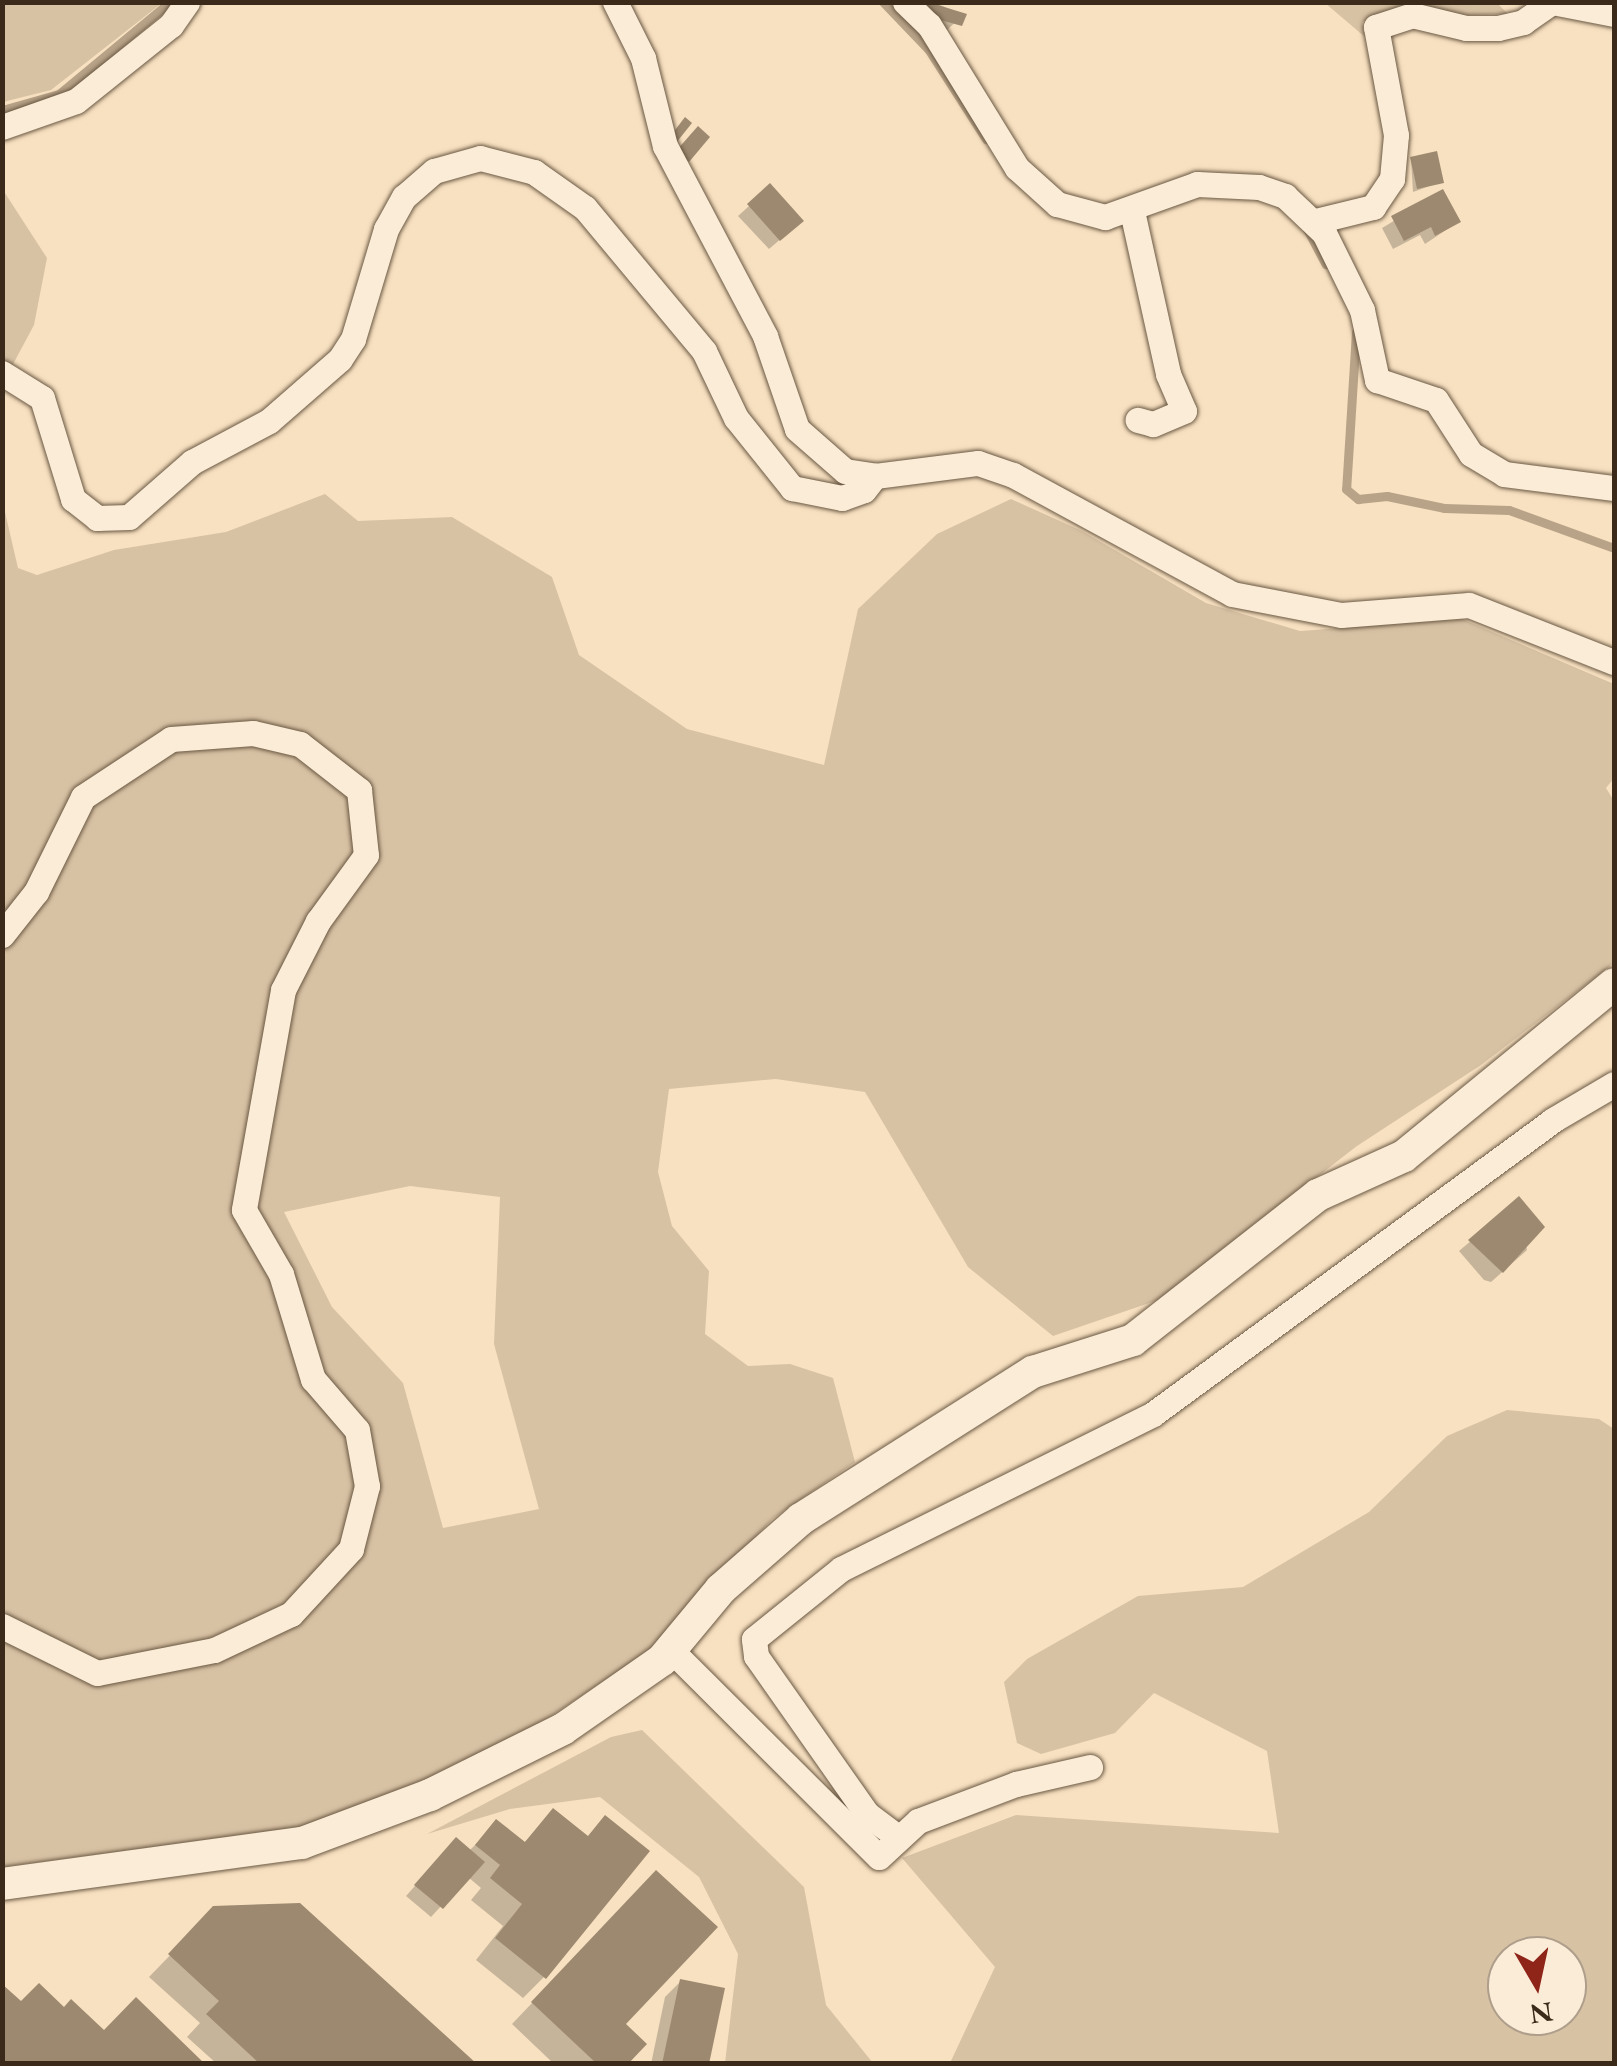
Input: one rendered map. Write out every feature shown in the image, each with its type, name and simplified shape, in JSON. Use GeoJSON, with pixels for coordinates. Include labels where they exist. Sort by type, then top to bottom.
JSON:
{"type":"FeatureCollection","features":[{"type":"Feature","properties":{"kind":"street"},"geometry":{"type":"LineString","coordinates":[[2,126],[76,101],[171,25],[187,2]]}},
{"type":"Feature","properties":{"kind":"street"},"geometry":{"type":"LineString","coordinates":[[615,2],[643,58],[665,146],[752,309],[797,429],[845,471],[875,476],[978,463],[1012,474],[1232,594],[1341,615],[1468,605],[1614,662]]}},
{"type":"Feature","properties":{"kind":"street"},"geometry":{"type":"LineString","coordinates":[[905,2],[929,25],[1017,168],[1041,192],[1091,216],[1134,217],[1197,184],[1228,183],[1285,196],[1316,222],[1362,310],[1377,380],[1436,400],[1471,454],[1487,466],[1518,478],[1614,488]]}},
{"type":"Feature","properties":{"kind":"street"},"geometry":{"type":"LineString","coordinates":[[1316,222],[1373,208],[1392,179],[1396,134],[1376,27],[1412,15],[1466,28],[1498,28],[1523,22],[1552,2],[1614,14]]}},
{"type":"Feature","properties":{"kind":"street"},"geometry":{"type":"LineString","coordinates":[[2,372],[42,398],[67,484],[84,511],[112,520],[145,510],[192,462],[269,422],[340,359],[353,340],[386,230],[404,196],[434,171],[480,158],[534,172],[585,208],[704,351],[736,418],[792,488],[842,498],[864,490],[875,476]]}},
{"type":"Feature","properties":{"kind":"street"},"geometry":{"type":"LineString","coordinates":[[1134,217],[1141,268],[1184,412],[1153,424],[1138,420]]}},
{"type":"Feature","properties":{"kind":"street"},"geometry":{"type":"LineString","coordinates":[[2,935],[36,892],[83,797],[171,739],[253,733],[300,744],[359,790],[366,855],[318,922],[283,990],[244,1210],[281,1274],[313,1379],[357,1430],[367,1486],[351,1549],[291,1614],[214,1650],[97,1673],[2,1626]]}},
{"type":"Feature","properties":{"kind":"street"},"geometry":{"type":"LineString","coordinates":[[2,1884],[302,1844],[430,1795],[563,1730],[671,1650],[721,1589],[801,1519],[1033,1372],[1133,1340],[1318,1195],[1404,1156],[1614,984]]}},
{"type":"Feature","properties":{"kind":"street"},"geometry":{"type":"LineString","coordinates":[[898,1838],[867,1814],[756,1656],[754,1638],[841,1569],[1154,1414],[1553,1120],[1614,1084]]}},
{"type":"Feature","properties":{"kind":"street"},"geometry":{"type":"LineString","coordinates":[[671,1650],[879,1858],[918,1821],[1016,1784],[1090,1768]]}},
{"type":"Feature","properties":{"kind":"shaded area"},"geometry":{"type":"Polygon","coordinates":[[[2,3],[162,3],[51,90],[3,102],[2,3]]]}},
{"type":"Feature","properties":{"kind":"shaded area"},"geometry":{"type":"Polygon","coordinates":[[[1325,3],[1497,3],[1508,14],[1376,17],[1362,22],[1365,37],[1325,3]]]}},
{"type":"Feature","properties":{"kind":"shaded area"},"geometry":{"type":"Polygon","coordinates":[[[3,190],[47,258],[34,325],[3,383],[3,190]]]}},
{"type":"Feature","properties":{"kind":"shaded area"},"geometry":{"type":"Polygon","coordinates":[[[325,494],[358,521],[452,517],[552,577],[579,655],[687,729],[824,765],[858,609],[937,534],[1011,499],[1082,531],[1206,603],[1300,631],[1462,619],[1614,684],[1614,778],[1606,788],[1614,801],[1614,963],[1481,1065],[1357,1146],[1158,1300],[1053,1336],[968,1267],[865,1092],[776,1079],[669,1089],[658,1172],[672,1226],[709,1271],[705,1334],[748,1366],[790,1364],[833,1378],[855,1462],[772,1519],[659,1644],[539,1724],[427,1782],[309,1826],[3,1867],[2,499],[18,568],[37,575],[114,550],[226,532],[325,494]],[[410,1186],[284,1212],[332,1307],[403,1383],[443,1528],[539,1509],[494,1344],[500,1197],[410,1186]]]}},
{"type":"Feature","properties":{"kind":"shaded area"},"geometry":{"type":"Polygon","coordinates":[[[1507,1410],[1599,1419],[1614,1429],[1614,2063],[950,2063],[995,1967],[902,1858],[1016,1815],[1279,1833],[1267,1751],[1154,1693],[1115,1733],[1041,1754],[1017,1743],[1004,1682],[1027,1659],[1138,1596],[1243,1587],[1369,1512],[1447,1436],[1507,1410]]]}},
{"type":"Feature","properties":{"kind":"shaded area"},"geometry":{"type":"Polygon","coordinates":[[[642,1730],[804,1887],[826,2005],[873,2063],[725,2063],[738,1954],[699,1877],[600,1797],[510,1809],[427,1834],[611,1737],[642,1730]]]}},
{"type":"Feature","properties":{"kind":"building"},"geometry":{"type":"Polygon","coordinates":[[[928,2],[967,14],[962,26],[923,15],[928,2]]]}},
{"type":"Feature","properties":{"kind":"building"},"geometry":{"type":"Polygon","coordinates":[[[685,117],[692,123],[676,143],[669,138],[685,117]]]}},
{"type":"Feature","properties":{"kind":"building"},"geometry":{"type":"Polygon","coordinates":[[[698,126],[710,137],[689,162],[676,151],[698,126]]]}},
{"type":"Feature","properties":{"kind":"building"},"geometry":{"type":"Polygon","coordinates":[[[1437,151],[1444,183],[1417,189],[1410,157],[1437,151]]]}},
{"type":"Feature","properties":{"kind":"building"},"geometry":{"type":"Polygon","coordinates":[[[770,183],[804,221],[780,241],[747,204],[770,183]]]}},
{"type":"Feature","properties":{"kind":"building"},"geometry":{"type":"Polygon","coordinates":[[[1443,189],[1461,222],[1435,236],[1431,227],[1404,241],[1391,216],[1443,189]]]}},
{"type":"Feature","properties":{"kind":"building"},"geometry":{"type":"Polygon","coordinates":[[[1519,1196],[1545,1227],[1503,1273],[1468,1240],[1519,1196]]]}},
{"type":"Feature","properties":{"kind":"building"},"geometry":{"type":"Polygon","coordinates":[[[553,1808],[588,1836],[605,1815],[650,1851],[546,1979],[495,1938],[522,1904],[490,1878],[500,1865],[475,1845],[496,1819],[525,1842],[553,1808]]]}},
{"type":"Feature","properties":{"kind":"building"},"geometry":{"type":"Polygon","coordinates":[[[456,1837],[485,1862],[443,1909],[414,1885],[456,1837]]]}},
{"type":"Feature","properties":{"kind":"building"},"geometry":{"type":"Polygon","coordinates":[[[656,1870],[718,1927],[626,2024],[647,2044],[628,2064],[597,2064],[531,2002],[656,1870]]]}},
{"type":"Feature","properties":{"kind":"building"},"geometry":{"type":"Polygon","coordinates":[[[300,1903],[477,2064],[260,2064],[206,2014],[219,2001],[168,1954],[213,1906],[300,1903]]]}},
{"type":"Feature","properties":{"kind":"building"},"geometry":{"type":"Polygon","coordinates":[[[680,1979],[725,1988],[709,2064],[662,2064],[680,1979]]]}},
{"type":"Feature","properties":{"kind":"building"},"geometry":{"type":"Polygon","coordinates":[[[39,1983],[64,2007],[71,1999],[104,2030],[136,1997],[205,2064],[2,2064],[2,1984],[21,2001],[39,1983]]]}},
{"type":"Feature","properties":{"kind":"waterway"},"geometry":{"type":"LineString","coordinates":[[2,110],[59,94],[170,2]]}},
{"type":"Feature","properties":{"kind":"waterway"},"geometry":{"type":"LineString","coordinates":[[883,2],[929,50],[986,139]]}},
{"type":"Feature","properties":{"kind":"waterway"},"geometry":{"type":"LineString","coordinates":[[1307,229],[1326,264]]}},
{"type":"Feature","properties":{"kind":"waterway"},"geometry":{"type":"LineString","coordinates":[[1356,332],[1346,489],[1358,499],[1387,496],[1444,508],[1509,510],[1614,548]]}}]}
